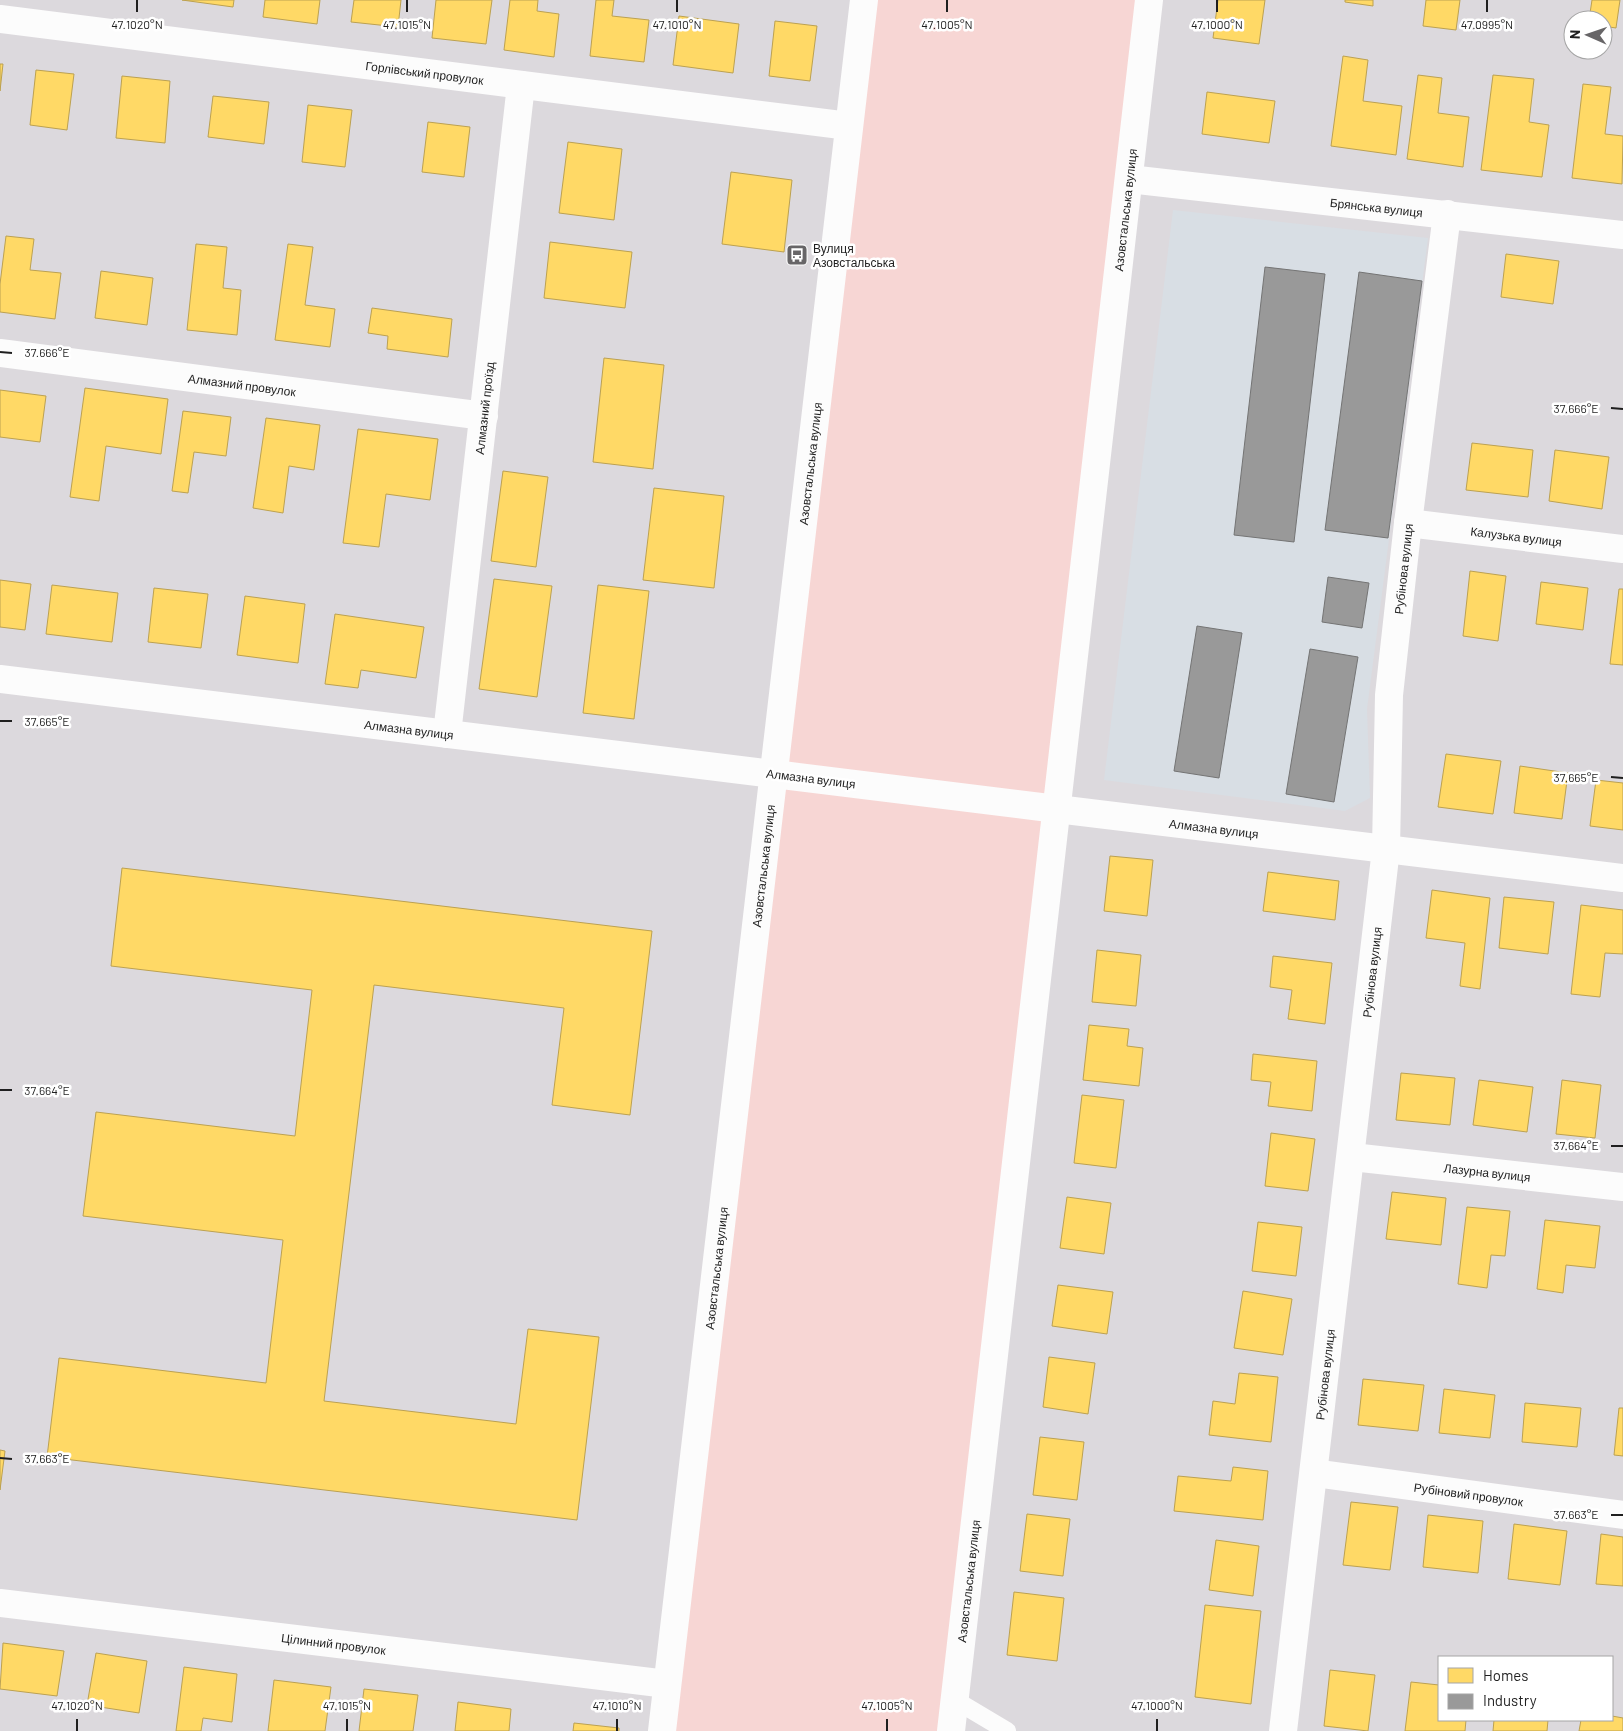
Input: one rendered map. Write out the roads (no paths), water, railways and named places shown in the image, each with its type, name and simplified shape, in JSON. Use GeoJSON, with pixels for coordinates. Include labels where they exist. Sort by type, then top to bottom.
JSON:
{"type":"FeatureCollection","features":[{"type":"Feature","properties":{"kind":"street","name":"Азовстальська вулиця"},"geometry":{"type":"LineString","coordinates":[[662,1731],[864,0]]}},
{"type":"Feature","properties":{"kind":"street","name":"Азовстальська вулиця"},"geometry":{"type":"LineString","coordinates":[[951,1731],[1150,0]]}},
{"type":"Feature","properties":{"kind":"street","name":"Горлівський провулок"},"geometry":{"type":"LineString","coordinates":[[0,19],[849,126]]}},
{"type":"Feature","properties":{"kind":"street","name":"Алмазний проїзд"},"geometry":{"type":"LineString","coordinates":[[447,734],[521,85]]}},
{"type":"Feature","properties":{"kind":"street","name":"Брянська вулиця"},"geometry":{"type":"LineString","coordinates":[[1129,179],[1623,235]]}},
{"type":"Feature","properties":{"kind":"street","name":"Рубінова вулиця"},"geometry":{"type":"LineString","coordinates":[[1283,1731],[1352,1157],[1386,849],[1390,695],[1408,524],[1447,214]]}},
{"type":"Feature","properties":{"kind":"street","name":"Алмазний провулок"},"geometry":{"type":"LineString","coordinates":[[0,353],[484,416]]}},
{"type":"Feature","properties":{"kind":"street","name":"Калузька вулиця"},"geometry":{"type":"LineString","coordinates":[[1408,524],[1623,549]]}},
{"type":"Feature","properties":{"kind":"street","name":"Алмазна вулиця"},"geometry":{"type":"LineString","coordinates":[[0,678],[1623,878]]}},
{"type":"Feature","properties":{"kind":"street","name":"Лазурна вулиця"},"geometry":{"type":"LineString","coordinates":[[1352,1157],[1623,1187]]}},
{"type":"Feature","properties":{"kind":"street","name":"Рубіновий провулок"},"geometry":{"type":"LineString","coordinates":[[1314,1473],[1623,1515]]}},
{"type":"Feature","properties":{"kind":"street","name":"Цілинний провулок"},"geometry":{"type":"LineString","coordinates":[[0,1603],[668,1684]]}},
{"type":"Feature","properties":{"kind":"lane"},"geometry":{"type":"LineString","coordinates":[[955,1700],[1007,1731]]}},
{"type":"Feature","properties":{"kind":"place","name":"Вулиця Азовстальська"},"geometry":{"type":"Point","coordinates":[797,255]}}]}
